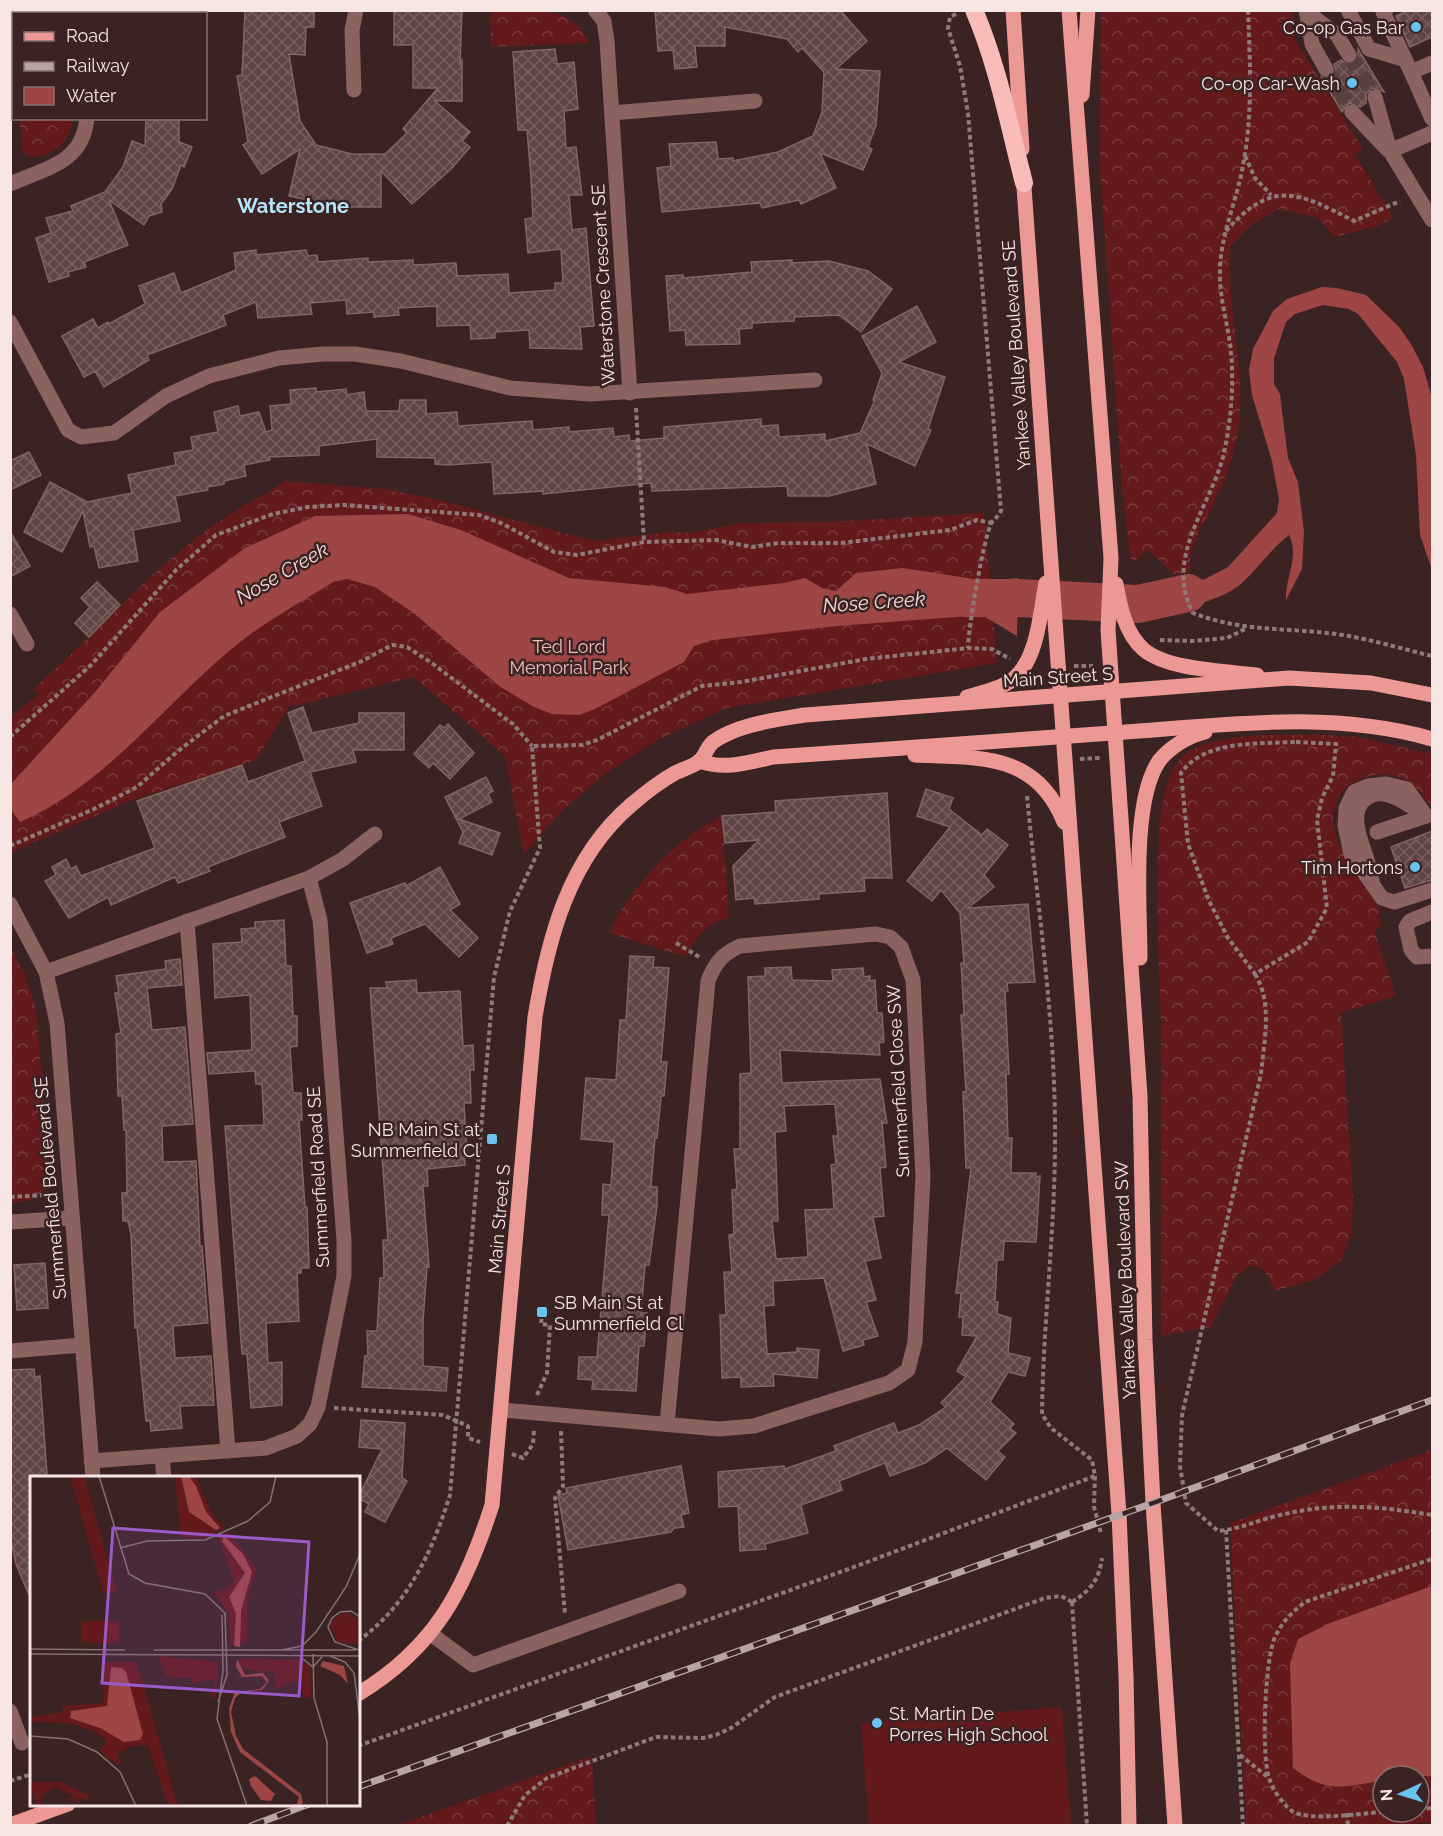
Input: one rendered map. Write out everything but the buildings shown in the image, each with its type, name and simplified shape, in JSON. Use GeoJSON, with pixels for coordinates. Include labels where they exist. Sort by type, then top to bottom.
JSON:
{"type":"FeatureCollection","features":[{"type":"Feature","properties":{"kind":"highway"},"geometry":{"type":"LineString","coordinates":[[974,10],[986,37],[1024,183]]}},
{"type":"Feature","properties":{"kind":"main road","name":"Yankee Valley Boulevard SE"},"geometry":{"type":"LineString","coordinates":[[1013,10],[1062,737]]}},
{"type":"Feature","properties":{"kind":"main road"},"geometry":{"type":"LineString","coordinates":[[1069,10],[1110,558],[1108,630],[1112,694]]}},
{"type":"Feature","properties":{"kind":"main road"},"geometry":{"type":"LineString","coordinates":[[1077,133],[1088,10]]}},
{"type":"Feature","properties":{"kind":"main road"},"geometry":{"type":"LineString","coordinates":[[1110,558],[1119,600],[1128,627],[1143,649],[1167,661],[1206,669],[1289,678]]}},
{"type":"Feature","properties":{"kind":"main road"},"geometry":{"type":"LineString","coordinates":[[946,704],[1004,685],[1024,667],[1037,631],[1050,562]]}},
{"type":"Feature","properties":{"kind":"main road","name":"Main Street S"},"geometry":{"type":"LineString","coordinates":[[360,1693],[386,1677],[431,1634],[458,1594],[477,1554],[492,1505],[499,1449],[535,1017],[549,941],[564,899],[582,863],[606,830],[652,788],[699,761],[712,743],[734,732],[767,722],[805,715],[1112,694],[1289,678],[1371,683],[1432,695]]}},
{"type":"Feature","properties":{"kind":"main road","name":"Yankee Valley Boulevard SW"},"geometry":{"type":"LineString","coordinates":[[1112,694],[1140,1096],[1145,1340],[1153,1503],[1175,1826]]}},
{"type":"Feature","properties":{"kind":"main road"},"geometry":{"type":"LineString","coordinates":[[1140,1096],[1140,861],[1147,790],[1159,762],[1179,743],[1197,734],[1243,723]]}},
{"type":"Feature","properties":{"kind":"main road"},"geometry":{"type":"LineString","coordinates":[[699,761],[716,766],[735,766],[773,757],[1243,723],[1356,724],[1399,729],[1432,739]]}},
{"type":"Feature","properties":{"kind":"main road","name":"Yankee Valley Boulevard SW"},"geometry":{"type":"LineString","coordinates":[[1062,737],[1120,1535],[1129,1826]]}},
{"type":"Feature","properties":{"kind":"main road"},"geometry":{"type":"LineString","coordinates":[[841,752],[976,758],[1013,766],[1031,775],[1049,792],[1057,803],[1069,836]]}},
{"type":"Feature","properties":{"kind":"main road"},"geometry":{"type":"LineString","coordinates":[[10,1825],[62,1806]]}},
{"type":"Feature","properties":{"kind":"street"},"geometry":{"type":"LineString","coordinates":[[354,90],[352,30],[356,10]]}},
{"type":"Feature","properties":{"kind":"street","name":"Waterstone Crescent SE"},"geometry":{"type":"LineString","coordinates":[[10,322],[68,430],[81,437],[114,433],[166,396],[209,376],[270,360],[323,354],[355,354],[401,362],[510,388],[590,394],[633,392],[608,41],[604,21],[595,10]]}},
{"type":"Feature","properties":{"kind":"street"},"geometry":{"type":"LineString","coordinates":[[1348,10],[1369,49],[1407,66],[1432,63]]}},
{"type":"Feature","properties":{"kind":"street"},"geometry":{"type":"LineString","coordinates":[[1306,11],[1337,35],[1349,55]]}},
{"type":"Feature","properties":{"kind":"street"},"geometry":{"type":"LineString","coordinates":[[1306,11],[1312,44],[1326,69]]}},
{"type":"Feature","properties":{"kind":"street"},"geometry":{"type":"LineString","coordinates":[[1384,11],[1432,119]]}},
{"type":"Feature","properties":{"kind":"street"},"geometry":{"type":"LineString","coordinates":[[1375,97],[1390,151]]}},
{"type":"Feature","properties":{"kind":"street"},"geometry":{"type":"LineString","coordinates":[[612,113],[755,102]]}},
{"type":"Feature","properties":{"kind":"street"},"geometry":{"type":"LineString","coordinates":[[1352,112],[1390,151],[1432,220]]}},
{"type":"Feature","properties":{"kind":"street"},"geometry":{"type":"LineString","coordinates":[[10,184],[62,161],[76,151],[86,136],[87,120]]}},
{"type":"Feature","properties":{"kind":"street"},"geometry":{"type":"LineString","coordinates":[[1390,151],[1432,133]]}},
{"type":"Feature","properties":{"kind":"street"},"geometry":{"type":"LineString","coordinates":[[633,392],[815,380]]}},
{"type":"Feature","properties":{"kind":"street"},"geometry":{"type":"LineString","coordinates":[[10,615],[27,644]]}},
{"type":"Feature","properties":{"kind":"street"},"geometry":{"type":"LineString","coordinates":[[1377,832],[1429,817],[1407,789],[1386,784],[1368,786],[1354,792],[1346,808],[1347,840],[1351,854],[1377,894],[1388,902],[1432,890]]}},
{"type":"Feature","properties":{"kind":"street"},"geometry":{"type":"LineString","coordinates":[[46,972],[309,878],[342,859],[375,834]]}},
{"type":"Feature","properties":{"kind":"street","name":"Summerfield Road SE"},"geometry":{"type":"LineString","coordinates":[[91,1461],[266,1448],[297,1436],[310,1424],[318,1407],[344,1276],[344,1240],[320,920],[309,878]]}},
{"type":"Feature","properties":{"kind":"street","name":"Summerfield Boulevard SE"},"geometry":{"type":"LineString","coordinates":[[10,904],[46,972],[57,1023],[93,1476]]}},
{"type":"Feature","properties":{"kind":"street"},"geometry":{"type":"LineString","coordinates":[[1432,912],[1410,921],[1406,927],[1411,950],[1417,957],[1432,956]]}},
{"type":"Feature","properties":{"kind":"street"},"geometry":{"type":"LineString","coordinates":[[187,921],[228,1451]]}},
{"type":"Feature","properties":{"kind":"street","name":"Summerfield Close SW"},"geometry":{"type":"LineString","coordinates":[[502,1410],[719,1429],[754,1426],[796,1414],[901,1377],[908,1370],[915,1342],[923,1176],[913,980],[901,947],[890,937],[876,934],[759,944],[740,946],[726,952],[714,966]]}},
{"type":"Feature","properties":{"kind":"street"},"geometry":{"type":"LineString","coordinates":[[667,1424],[708,981],[714,966]]}},
{"type":"Feature","properties":{"kind":"street"},"geometry":{"type":"LineString","coordinates":[[10,1222],[72,1218]]}},
{"type":"Feature","properties":{"kind":"street"},"geometry":{"type":"LineString","coordinates":[[10,1351],[82,1345]]}},
{"type":"Feature","properties":{"kind":"street"},"geometry":{"type":"LineString","coordinates":[[162,1456],[164,1476]]}},
{"type":"Feature","properties":{"kind":"street"},"geometry":{"type":"LineString","coordinates":[[431,1634],[473,1665],[679,1591]]}},
{"type":"Feature","properties":{"kind":"street"},"geometry":{"type":"LineString","coordinates":[[10,1711],[22,1743]]}},
{"type":"Feature","properties":{"kind":"path"},"geometry":{"type":"LineString","coordinates":[[1248,10],[1251,79],[1244,154],[1226,231],[1220,272],[1231,355],[1230,408],[1223,455],[1190,535],[1184,575],[1190,607],[1193,613],[1211,620],[1246,628],[1343,635],[1432,656]]}},
{"type":"Feature","properties":{"kind":"path"},"geometry":{"type":"LineString","coordinates":[[950,17],[948,28],[960,66],[968,113],[1000,511],[992,523],[979,574],[968,632],[968,648]]}},
{"type":"Feature","properties":{"kind":"path"},"geometry":{"type":"LineString","coordinates":[[1244,154],[1256,178],[1271,195]]}},
{"type":"Feature","properties":{"kind":"path"},"geometry":{"type":"LineString","coordinates":[[1226,231],[1243,212],[1271,195],[1291,196],[1315,202],[1354,221],[1416,193]]}},
{"type":"Feature","properties":{"kind":"path"},"geometry":{"type":"LineString","coordinates":[[633,392],[644,542]]}},
{"type":"Feature","properties":{"kind":"path"},"geometry":{"type":"LineString","coordinates":[[10,737],[91,665],[176,570],[216,535],[273,514],[308,507],[344,505],[479,515],[501,523],[554,552],[576,555],[644,542],[716,540],[752,547],[778,543],[841,543],[950,530],[977,520],[992,523]]}},
{"type":"Feature","properties":{"kind":"path"},"geometry":{"type":"LineString","coordinates":[[1161,638],[1193,641],[1227,638],[1246,628]]}},
{"type":"Feature","properties":{"kind":"path"},"geometry":{"type":"LineString","coordinates":[[10,846],[94,809],[137,787],[178,751],[224,716],[362,661],[392,645],[407,647],[432,664],[513,724],[532,746],[540,848],[510,911],[494,977],[450,1495],[438,1536],[424,1567],[406,1594],[360,1639]]}},
{"type":"Feature","properties":{"kind":"path"},"geometry":{"type":"LineString","coordinates":[[532,746],[574,745],[597,740],[702,686],[741,682],[866,659],[968,648],[992,649],[1012,662]]}},
{"type":"Feature","properties":{"kind":"path"},"geometry":{"type":"LineString","coordinates":[[1057,667],[1110,665]]}},
{"type":"Feature","properties":{"kind":"path"},"geometry":{"type":"LineString","coordinates":[[1255,974],[1308,942],[1327,908],[1317,820],[1322,798],[1333,776],[1336,744],[1259,744],[1217,750],[1190,760],[1181,773],[1188,844],[1209,902],[1228,938],[1262,985],[1266,1017],[1261,1074],[1182,1415],[1179,1466],[1186,1503],[1218,1531],[1276,1516],[1364,1505],[1432,1515]]}},
{"type":"Feature","properties":{"kind":"path"},"geometry":{"type":"LineString","coordinates":[[1064,759],[1116,757]]}},
{"type":"Feature","properties":{"kind":"path"},"geometry":{"type":"LineString","coordinates":[[676,943],[714,966]]}},
{"type":"Feature","properties":{"kind":"path"},"geometry":{"type":"LineString","coordinates":[[10,1197],[45,1195]]}},
{"type":"Feature","properties":{"kind":"path"},"geometry":{"type":"LineString","coordinates":[[318,1407],[443,1415],[468,1426],[468,1438],[523,1458],[533,1444],[537,1394],[547,1373],[550,1325],[541,1324],[542,1312]]}},
{"type":"Feature","properties":{"kind":"path"},"geometry":{"type":"LineString","coordinates":[[561,1415],[563,1486],[555,1498],[566,1632]]}},
{"type":"Feature","properties":{"kind":"path"},"geometry":{"type":"LineString","coordinates":[[1095,1476],[1094,1507],[1102,1537]]}},
{"type":"Feature","properties":{"kind":"path"},"geometry":{"type":"LineString","coordinates":[[1226,1530],[1243,1826]]}},
{"type":"Feature","properties":{"kind":"path"},"geometry":{"type":"LineString","coordinates":[[1072,1602],[1086,1593],[1099,1577],[1102,1555]]}},
{"type":"Feature","properties":{"kind":"path"},"geometry":{"type":"LineString","coordinates":[[1269,1778],[1266,1727],[1268,1669],[1275,1638],[1288,1615],[1305,1602],[1432,1559]]}},
{"type":"Feature","properties":{"kind":"path"},"geometry":{"type":"LineString","coordinates":[[507,1826],[525,1795],[548,1778],[656,1737],[703,1738],[716,1735],[731,1728],[775,1697],[1045,1598],[1061,1596],[1072,1602]]}},
{"type":"Feature","properties":{"kind":"path"},"geometry":{"type":"LineString","coordinates":[[1072,1602],[1087,1826]]}},
{"type":"Feature","properties":{"kind":"path"},"geometry":{"type":"LineString","coordinates":[[1239,1754],[1269,1778],[1280,1798],[1293,1811],[1313,1816],[1371,1812]]}},
{"type":"Feature","properties":{"kind":"path"},"geometry":{"type":"LineString","coordinates":[[10,1781],[30,1775]]}},
{"type":"Feature","properties":{"kind":"path"},"geometry":{"type":"LineString","coordinates":[[1347,1813],[1348,1826]]}},
{"type":"Feature","properties":{"kind":"green space"},"geometry":{"type":"Polygon","coordinates":[[[532,10],[560,15],[572,21],[582,30],[589,43],[491,47],[490,11],[532,10]]]}},
{"type":"Feature","properties":{"kind":"green space"},"geometry":{"type":"Polygon","coordinates":[[[1101,11],[1294,11],[1291,27],[1296,41],[1363,149],[1355,154],[1393,217],[1378,226],[1334,237],[1319,218],[1280,209],[1252,224],[1230,247],[1231,296],[1240,394],[1240,418],[1236,443],[1221,489],[1197,536],[1191,554],[1190,572],[1175,575],[1147,549],[1137,560],[1131,561],[1122,489],[1100,165],[1101,11]]]}},
{"type":"Feature","properties":{"kind":"green space"},"geometry":{"type":"Polygon","coordinates":[[[20,120],[72,120],[64,141],[52,151],[44,155],[28,156],[22,151],[20,120]]]}},
{"type":"Feature","properties":{"kind":"green space","name":"Ted Lord Memorial Park"},"geometry":{"type":"Polygon","coordinates":[[[286,481],[384,489],[431,498],[595,541],[669,532],[691,533],[739,523],[826,522],[984,513],[997,663],[726,708],[656,741],[601,777],[560,813],[524,854],[505,756],[414,677],[289,707],[256,760],[135,799],[12,852],[10,717],[38,695],[34,688],[184,548],[226,517],[286,481]]]}},
{"type":"Feature","properties":{"kind":"green space"},"geometry":{"type":"Polygon","coordinates":[[[1249,736],[1358,737],[1432,754],[1432,803],[1428,803],[1406,780],[1397,776],[1377,775],[1367,776],[1349,785],[1337,800],[1334,811],[1336,834],[1344,857],[1379,908],[1381,928],[1374,930],[1396,996],[1341,1013],[1353,1197],[1352,1232],[1342,1259],[1317,1279],[1275,1291],[1264,1270],[1251,1265],[1237,1275],[1211,1327],[1161,1336],[1161,1023],[1157,886],[1160,820],[1166,787],[1180,759],[1192,750],[1208,743],[1249,736]]]}},
{"type":"Feature","properties":{"kind":"green space"},"geometry":{"type":"Polygon","coordinates":[[[722,816],[729,918],[721,920],[702,932],[685,957],[609,933],[630,897],[670,851],[686,838],[722,816]]]}},
{"type":"Feature","properties":{"kind":"green space"},"geometry":{"type":"Polygon","coordinates":[[[10,947],[24,973],[36,1009],[50,1178],[40,1195],[11,1203],[10,947]]]}},
{"type":"Feature","properties":{"kind":"green space"},"geometry":{"type":"Polygon","coordinates":[[[1432,1450],[1432,1822],[1431,1764],[1371,1764],[1371,1824],[1410,1824],[1387,1826],[1246,1825],[1230,1523],[1432,1450]]]}},
{"type":"Feature","properties":{"kind":"green space"},"geometry":{"type":"Polygon","coordinates":[[[1062,1707],[1071,1825],[869,1825],[861,1723],[1062,1707]]]}},
{"type":"Feature","properties":{"kind":"green space"},"geometry":{"type":"Polygon","coordinates":[[[592,1756],[596,1825],[398,1825],[592,1756]]]}},
{"type":"Feature","properties":{"kind":"water"},"geometry":{"type":"Polygon","coordinates":[[[1322,287],[1366,295],[1399,327],[1423,367],[1432,398],[1432,570],[1420,535],[1416,455],[1404,379],[1397,362],[1358,314],[1349,309],[1323,305],[1295,314],[1286,322],[1274,358],[1274,384],[1280,394],[1288,458],[1298,482],[1304,532],[1302,569],[1286,600],[1293,559],[1289,535],[1233,590],[1195,605],[1142,614],[1136,594],[1205,579],[1228,567],[1277,513],[1279,499],[1272,461],[1252,395],[1249,370],[1253,349],[1273,311],[1287,299],[1322,287]]]}},
{"type":"Feature","properties":{"kind":"water"},"geometry":{"type":"Polygon","coordinates":[[[408,514],[461,530],[569,578],[665,587],[687,594],[784,583],[805,578],[822,588],[836,591],[856,573],[903,568],[986,581],[1018,578],[1017,636],[982,615],[837,626],[713,640],[694,646],[684,662],[595,709],[579,715],[552,714],[534,707],[499,686],[415,614],[375,587],[347,579],[333,582],[248,636],[192,684],[112,762],[53,805],[20,822],[11,810],[11,784],[96,691],[160,612],[245,548],[315,516],[408,514]]]}},
{"type":"Feature","properties":{"kind":"water"},"geometry":{"type":"Polygon","coordinates":[[[1432,1586],[1432,1776],[1431,1764],[1371,1764],[1371,1783],[1336,1786],[1316,1782],[1293,1768],[1290,1664],[1298,1639],[1330,1623],[1432,1586]]]}},
{"type":"Feature","properties":{"kind":"waterway","name":"Nose Creek"},"geometry":{"type":"LineString","coordinates":[[967,598],[1138,604],[1188,593]]}},
{"type":"Feature","properties":{"kind":"tunnel"},"geometry":{"type":"LineString","coordinates":[[1349,55],[1375,97]]}},
{"type":"Feature","properties":{"kind":"tunnel"},"geometry":{"type":"LineString","coordinates":[[1326,69],[1352,112]]}},
{"type":"Feature","properties":{"kind":"railway"},"geometry":{"type":"LineString","coordinates":[[360,1786],[1153,1503],[1432,1400]]}},
{"type":"Feature","properties":{"kind":"railway"},"geometry":{"type":"LineString","coordinates":[[251,1826],[304,1806]]}},
{"type":"Feature","properties":{"kind":"place","name":"Co-op Gas Bar"},"geometry":{"type":"Point","coordinates":[1416,27]}},
{"type":"Feature","properties":{"kind":"place","name":"Co-op Car-Wash"},"geometry":{"type":"Point","coordinates":[1352,83]}},
{"type":"Feature","properties":{"kind":"place","name":"Tim Hortons"},"geometry":{"type":"Point","coordinates":[1415,867]}},
{"type":"Feature","properties":{"kind":"place","name":"NB Main St at Summerfield Cl"},"geometry":{"type":"Point","coordinates":[492,1139]}},
{"type":"Feature","properties":{"kind":"place","name":"SB Main St at Summerfield Cl"},"geometry":{"type":"Point","coordinates":[542,1312]}},
{"type":"Feature","properties":{"kind":"place","name":"St. Martin De Porres High School"},"geometry":{"type":"Point","coordinates":[877,1723]}},
{"type":"Feature","properties":{"kind":"district","name":"Waterstone"},"geometry":{"type":"Point","coordinates":[293,206]}}]}
